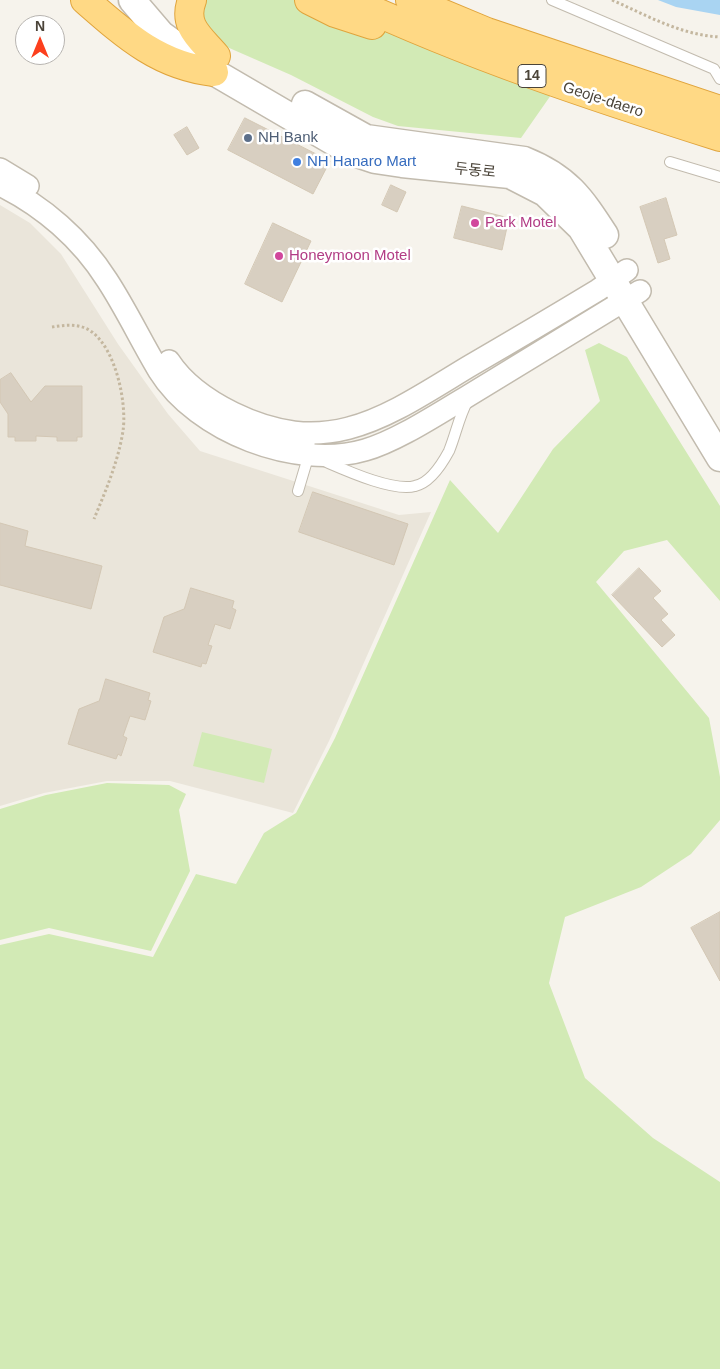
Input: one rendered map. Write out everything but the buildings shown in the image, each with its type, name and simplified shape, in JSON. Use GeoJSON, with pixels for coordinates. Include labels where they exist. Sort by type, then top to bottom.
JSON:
{"type":"FeatureCollection","features":[{"type":"Feature","properties":{"kind":"highway"},"geometry":{"type":"LineString","coordinates":[[85,0],[143,48],[180,66],[215,64],[193,30],[189,19],[192,0]]}},
{"type":"Feature","properties":{"kind":"highway"},"geometry":{"type":"LineString","coordinates":[[309,0],[335,13],[510,67]]}},
{"type":"Feature","properties":{"kind":"highway","name":"Geoje-daero"},"geometry":{"type":"LineString","coordinates":[[350,0],[397,22],[558,85],[720,137]]}},
{"type":"Feature","properties":{"kind":"highway","name":"Geoje-daero"},"geometry":{"type":"LineString","coordinates":[[410,0],[487,32],[720,110]]}},
{"type":"Feature","properties":{"kind":"highway"},"geometry":{"type":"LineString","coordinates":[[457,0],[468,7],[578,49],[684,98]]}},
{"type":"Feature","properties":{"kind":"street","name":"두동로"},"geometry":{"type":"LineString","coordinates":[[132,0],[162,34],[215,64],[366,138],[524,160],[548,170],[566,183],[584,204],[720,458]]}},
{"type":"Feature","properties":{"kind":"street","name":"두동로"},"geometry":{"type":"LineString","coordinates":[[145,0],[170,26],[215,64]]}},
{"type":"Feature","properties":{"kind":"street"},"geometry":{"type":"LineString","coordinates":[[0,169],[74,218],[106,262],[175,372],[213,403],[250,421],[334,455],[367,450],[422,423],[472,393],[626,285]]}},
{"type":"Feature","properties":{"kind":"street"},"geometry":{"type":"LineString","coordinates":[[0,185],[18,194],[53,218],[84,251],[106,279],[165,380],[190,406],[218,428],[282,450],[309,444],[361,426],[391,413],[626,285]]}},
{"type":"Feature","properties":{"kind":"street","name":"두동로"},"geometry":{"type":"LineString","coordinates":[[626,285],[720,424]]}},
{"type":"Feature","properties":{"kind":"lane"},"geometry":{"type":"LineString","coordinates":[[552,0],[714,69],[720,79]]}},
{"type":"Feature","properties":{"kind":"lane"},"geometry":{"type":"LineString","coordinates":[[670,162],[720,177]]}},
{"type":"Feature","properties":{"kind":"lane"},"geometry":{"type":"LineString","coordinates":[[298,491],[309,444],[368,479],[406,487],[420,485],[435,472],[447,453],[472,393]]}},
{"type":"Feature","properties":{"kind":"path"},"geometry":{"type":"LineString","coordinates":[[612,0],[675,29],[701,36],[720,37]]}},
{"type":"Feature","properties":{"kind":"path"},"geometry":{"type":"LineString","coordinates":[[52,327],[74,325],[92,331],[105,346],[114,367],[123,399],[123,430],[118,454],[94,519]]}},
{"type":"Feature","properties":{"kind":"shaded area"},"geometry":{"type":"Polygon","coordinates":[[[0,205],[30,223],[61,254],[118,344],[168,414],[200,451],[399,515],[431,512],[329,741],[293,813],[170,781],[107,781],[44,793],[0,806],[0,205]]]}},
{"type":"Feature","properties":{"kind":"green space"},"geometry":{"type":"Polygon","coordinates":[[[192,0],[309,0],[558,85],[521,138],[398,126],[373,117],[291,75],[211,40],[192,0]]]}},
{"type":"Feature","properties":{"kind":"green space"},"geometry":{"type":"Polygon","coordinates":[[[599,343],[627,357],[720,506],[720,601],[667,540],[624,551],[596,582],[709,718],[720,777],[720,820],[691,854],[641,887],[565,917],[549,983],[585,1078],[653,1138],[720,1182],[720,1369],[0,1369],[0,945],[49,934],[153,957],[196,874],[236,884],[264,833],[296,813],[335,738],[450,480],[498,533],[553,449],[600,401],[585,350],[599,343]]]}},
{"type":"Feature","properties":{"kind":"green space"},"geometry":{"type":"Polygon","coordinates":[[[202,732],[272,749],[264,783],[193,766],[202,732]]]}},
{"type":"Feature","properties":{"kind":"green space"},"geometry":{"type":"Polygon","coordinates":[[[107,783],[169,785],[186,794],[179,810],[190,871],[151,951],[49,928],[0,940],[0,809],[46,795],[107,783]]]}},
{"type":"Feature","properties":{"kind":"water"},"geometry":{"type":"Polygon","coordinates":[[[658,0],[720,0],[720,15],[676,7],[658,0]]]}},
{"type":"Feature","properties":{"kind":"place","name":"NH Bank"},"geometry":{"type":"Point","coordinates":[248,138]}},
{"type":"Feature","properties":{"kind":"place","name":"NH Hanaro Mart"},"geometry":{"type":"Point","coordinates":[297,162]}},
{"type":"Feature","properties":{"kind":"place","name":"Park Motel"},"geometry":{"type":"Point","coordinates":[475,223]}},
{"type":"Feature","properties":{"kind":"place","name":"Honeymoon Motel"},"geometry":{"type":"Point","coordinates":[279,256]}}]}
